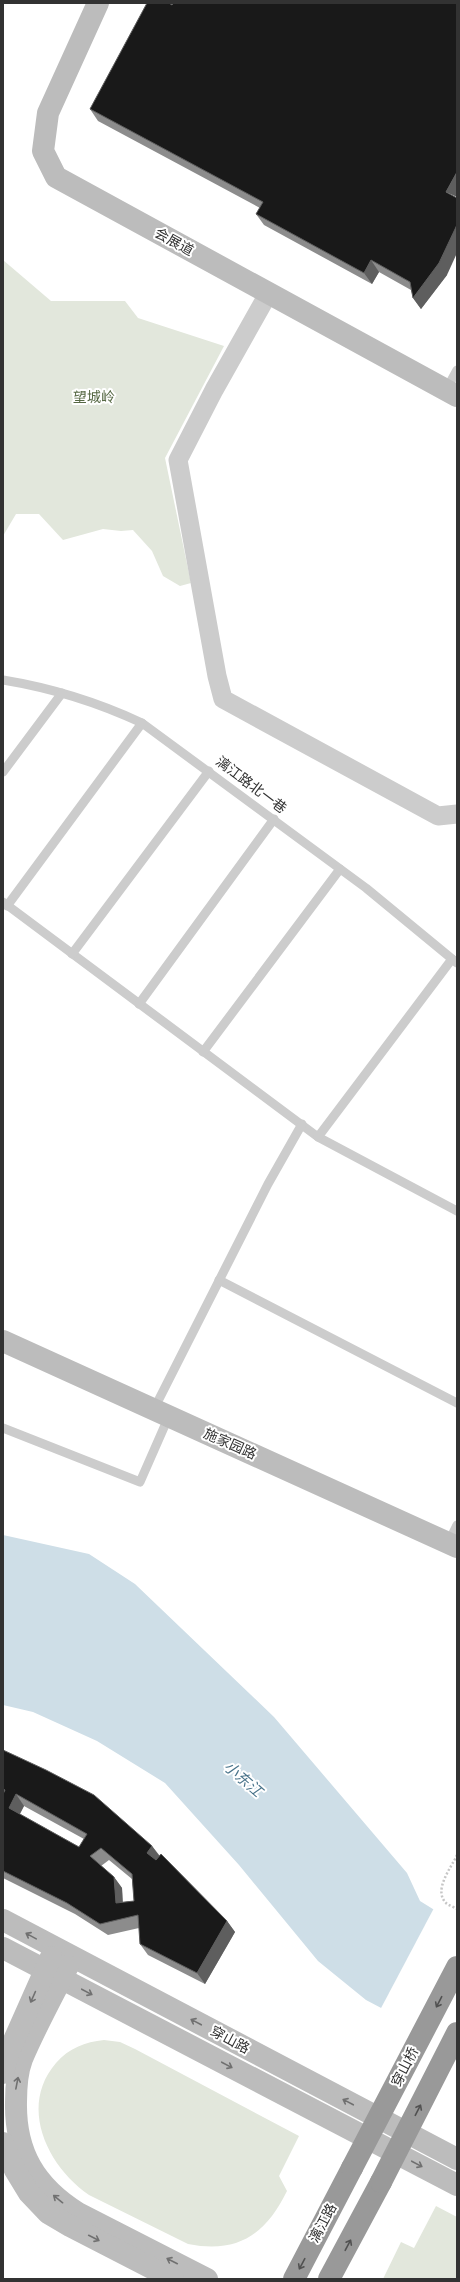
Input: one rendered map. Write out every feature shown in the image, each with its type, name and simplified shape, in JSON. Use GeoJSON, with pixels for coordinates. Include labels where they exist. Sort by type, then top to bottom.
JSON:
{"type":"FeatureCollection","features":[{"type":"Feature","properties":{"kind":"highway","name":"穿山桥"},"geometry":{"type":"LineString","coordinates":[[352,2168],[457,1967]]}},
{"type":"Feature","properties":{"kind":"highway"},"geometry":{"type":"LineString","coordinates":[[329,2279],[381,2182],[457,2033]]}},
{"type":"Feature","properties":{"kind":"highway","name":"漓江路"},"geometry":{"type":"LineString","coordinates":[[294,2279],[352,2168]]}},
{"type":"Feature","properties":{"kind":"main road","name":"会展道"},"geometry":{"type":"LineString","coordinates":[[98,3],[48,113],[43,151],[56,177],[451,393]]}},
{"type":"Feature","properties":{"kind":"main road","name":"施家园路"},"geometry":{"type":"LineString","coordinates":[[3,1341],[161,1413],[454,1538]]}},
{"type":"Feature","properties":{"kind":"main road","name":"穿山路"},"geometry":{"type":"LineString","coordinates":[[3,1920],[457,2159]]}},
{"type":"Feature","properties":{"kind":"main road","name":"穿山路"},"geometry":{"type":"LineString","coordinates":[[3,1948],[457,2185]]}},
{"type":"Feature","properties":{"kind":"main road"},"geometry":{"type":"LineString","coordinates":[[3,2073],[7,2056],[64,1953]]}},
{"type":"Feature","properties":{"kind":"main road"},"geometry":{"type":"LineString","coordinates":[[53,1975],[22,2060],[16,2088],[15,2114],[19,2141],[41,2183],[58,2200],[78,2213],[207,2279]]}},
{"type":"Feature","properties":{"kind":"main road"},"geometry":{"type":"LineString","coordinates":[[3,2143],[15,2170],[29,2193],[48,2213],[70,2226],[173,2279]]}},
{"type":"Feature","properties":{"kind":"street"},"geometry":{"type":"LineString","coordinates":[[268,294],[214,390],[178,460],[216,676],[223,699],[438,816],[457,814]]}},
{"type":"Feature","properties":{"kind":"lane"},"geometry":{"type":"LineString","coordinates":[[451,393],[457,370]]}},
{"type":"Feature","properties":{"kind":"lane","name":"漓江路北一巷"},"geometry":{"type":"LineString","coordinates":[[3,680],[62,693],[113,709],[142,723],[340,869],[454,961]]}},
{"type":"Feature","properties":{"kind":"lane"},"geometry":{"type":"LineString","coordinates":[[3,772],[62,693]]}},
{"type":"Feature","properties":{"kind":"lane"},"geometry":{"type":"LineString","coordinates":[[142,723],[5,904],[318,1137],[457,1211]]}},
{"type":"Feature","properties":{"kind":"lane"},"geometry":{"type":"LineString","coordinates":[[72,954],[209,771]]}},
{"type":"Feature","properties":{"kind":"lane"},"geometry":{"type":"LineString","coordinates":[[139,1004],[274,820]]}},
{"type":"Feature","properties":{"kind":"lane"},"geometry":{"type":"LineString","coordinates":[[203,1052],[340,869]]}},
{"type":"Feature","properties":{"kind":"lane"},"geometry":{"type":"LineString","coordinates":[[318,1137],[454,961]]}},
{"type":"Feature","properties":{"kind":"lane"},"geometry":{"type":"LineString","coordinates":[[3,1428],[140,1482],[161,1413],[219,1280],[302,1124]]}},
{"type":"Feature","properties":{"kind":"lane"},"geometry":{"type":"LineString","coordinates":[[219,1280],[457,1403]]}},
{"type":"Feature","properties":{"kind":"path"},"geometry":{"type":"LineString","coordinates":[[457,1855],[443,1882],[441,1893],[446,1903],[457,1909]]}},
{"type":"Feature","properties":{"kind":"green space","name":"望城岭"},"geometry":{"type":"Polygon","coordinates":[[[3,260],[51,301],[125,301],[138,318],[224,346],[165,458],[191,583],[180,586],[163,576],[152,551],[133,530],[121,531],[103,529],[63,540],[39,514],[16,514],[3,536],[3,260]]]}},
{"type":"Feature","properties":{"kind":"green space"},"geometry":{"type":"Polygon","coordinates":[[[104,2040],[120,2042],[135,2049],[299,2136],[279,2176],[287,2191],[270,2219],[260,2229],[236,2243],[222,2246],[188,2244],[89,2195],[74,2183],[61,2169],[51,2153],[43,2135],[39,2117],[39,2098],[45,2080],[56,2063],[66,2053],[84,2044],[104,2040]]]}},
{"type":"Feature","properties":{"kind":"green space"},"geometry":{"type":"Polygon","coordinates":[[[436,2206],[457,2217],[457,2279],[383,2279],[401,2242],[414,2248],[436,2206]]]}},
{"type":"Feature","properties":{"kind":"water","name":"小东江"},"geometry":{"type":"Polygon","coordinates":[[[3,1535],[89,1554],[135,1584],[274,1717],[407,1873],[420,1901],[457,1924],[457,2048],[366,2000],[318,1961],[239,1865],[165,1783],[97,1741],[33,1712],[3,1705],[3,1535]]]}},
{"type":"Feature","properties":{"kind":"pier"},"geometry":{"type":"Polygon","coordinates":[[[434,1908],[457,1922],[457,2050],[380,2010],[434,1908]]]}},
{"type":"Feature","properties":{"kind":"building"},"geometry":{"type":"Polygon","coordinates":[[[147,3],[169,3],[172,5],[173,3],[457,3],[457,172],[446,192],[457,198],[457,224],[439,263],[413,298],[410,282],[371,260],[364,273],[256,214],[263,202],[90,109],[147,3]]]}},
{"type":"Feature","properties":{"kind":"building"},"geometry":{"type":"Polygon","coordinates":[[[3,1750],[94,1795],[152,1846],[147,1853],[156,1860],[161,1854],[227,1921],[197,1973],[140,1944],[138,1915],[100,1924],[67,1903],[3,1871],[3,1794],[5,1790],[3,1789],[3,1750]],[[16,1794],[9,1808],[79,1847],[87,1834],[16,1794]],[[101,1848],[90,1856],[114,1877],[116,1903],[134,1901],[132,1874],[101,1848]]]}}]}
